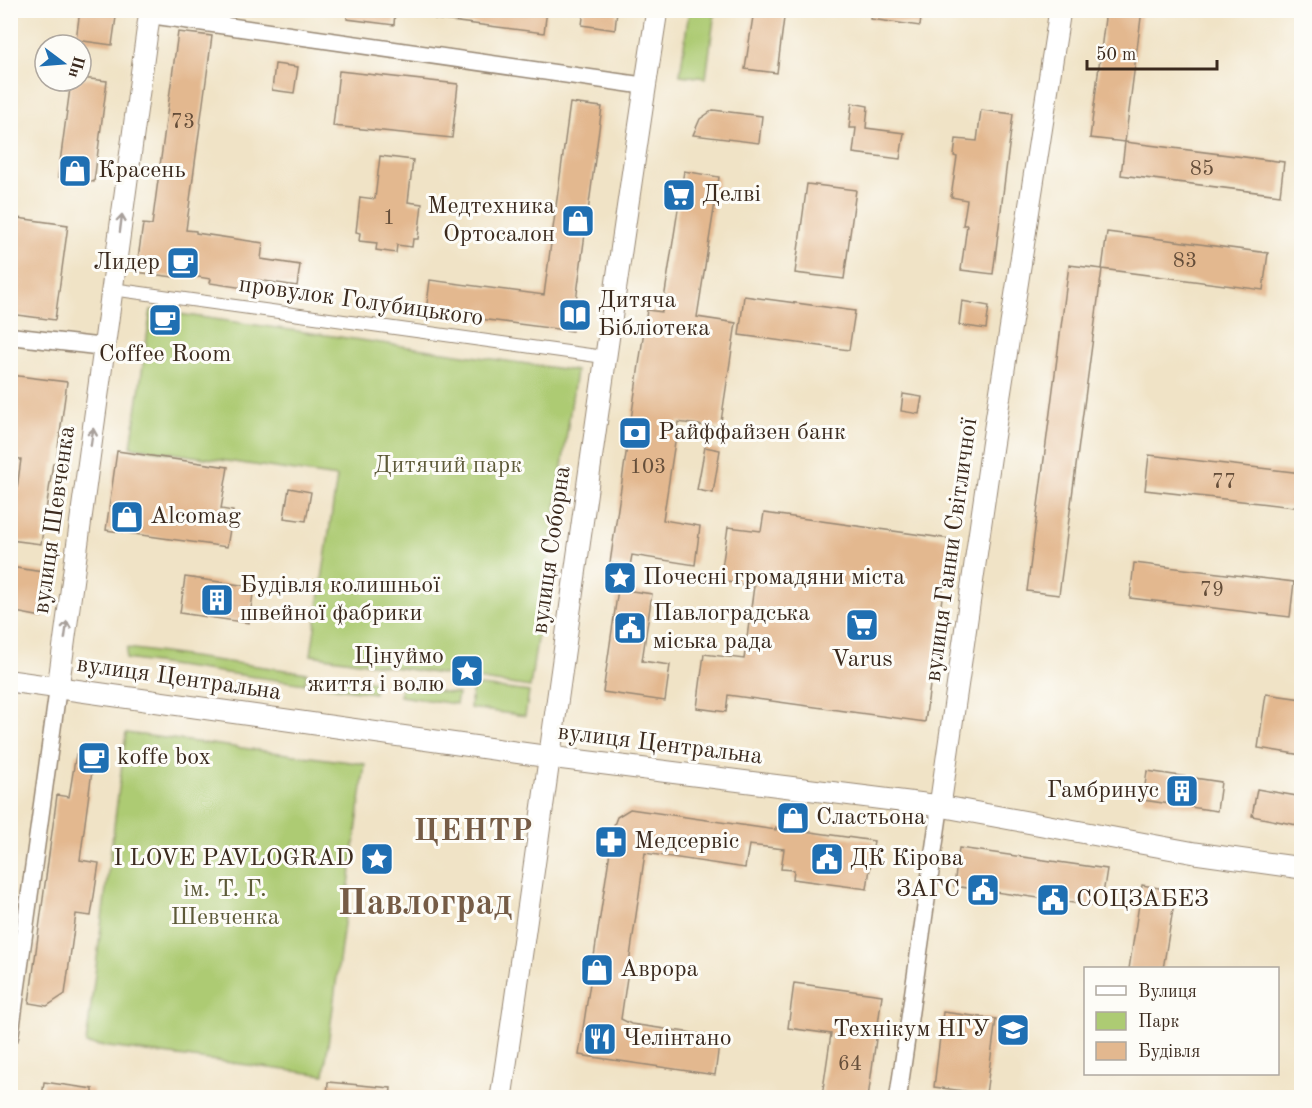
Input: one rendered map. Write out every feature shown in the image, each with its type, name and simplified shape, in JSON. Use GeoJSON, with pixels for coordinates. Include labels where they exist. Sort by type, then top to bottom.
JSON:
{"type":"FeatureCollection","features":[{"type":"Feature","properties":{"kind":"street","name":"вулиця Соборна"},"geometry":{"type":"LineString","coordinates":[[501,1098],[604,357],[657,10]]}},
{"type":"Feature","properties":{"kind":"street","name":"вулиця Ганни Світличної"},"geometry":{"type":"LineString","coordinates":[[898,1098],[992,446],[1060,10]]}},
{"type":"Feature","properties":{"kind":"street"},"geometry":{"type":"LineString","coordinates":[[150,13],[646,86]]}},
{"type":"Feature","properties":{"kind":"street","name":"вулиця Шевченка"},"geometry":{"type":"LineString","coordinates":[[10,1037],[150,13]]}},
{"type":"Feature","properties":{"kind":"street","name":"провулок Голубицького"},"geometry":{"type":"LineString","coordinates":[[112,289],[604,357]]}},
{"type":"Feature","properties":{"kind":"street"},"geometry":{"type":"LineString","coordinates":[[10,336],[104,347]]}},
{"type":"Feature","properties":{"kind":"street","name":"вулиця Центральна"},"geometry":{"type":"LineString","coordinates":[[10,681],[550,757],[940,806],[1195,854],[1302,868]]}},
{"type":"Feature","properties":{"kind":"green space"},"geometry":{"type":"Polygon","coordinates":[[[689,11],[715,11],[706,78],[680,75],[689,11]]]}},
{"type":"Feature","properties":{"kind":"green space","name":"Дитячий парк"},"geometry":{"type":"Polygon","coordinates":[[[151,310],[576,371],[530,687],[311,655],[337,477],[131,447],[151,310]]]}},
{"type":"Feature","properties":{"kind":"green space"},"geometry":{"type":"Polygon","coordinates":[[[127,648],[307,673],[305,684],[126,659],[127,648]]]}},
{"type":"Feature","properties":{"kind":"green space"},"geometry":{"type":"Polygon","coordinates":[[[318,674],[375,682],[374,693],[317,685],[318,674]]]}},
{"type":"Feature","properties":{"kind":"green space"},"geometry":{"type":"Polygon","coordinates":[[[473,685],[529,692],[525,716],[470,708],[473,685]]]}},
{"type":"Feature","properties":{"kind":"green space"},"geometry":{"type":"Polygon","coordinates":[[[401,686],[458,694],[456,704],[400,696],[401,686]]]}},
{"type":"Feature","properties":{"kind":"green space","name":"ім. Т. Г. Шевченка"},"geometry":{"type":"Polygon","coordinates":[[[126,733],[365,764],[324,1075],[86,1044],[126,733]]]}},
{"type":"Feature","properties":{"kind":"building"},"geometry":{"type":"Polygon","coordinates":[[[80,10],[117,10],[112,45],[93,42],[93,33],[77,33],[80,10]]]}},
{"type":"Feature","properties":{"kind":"building"},"geometry":{"type":"Polygon","coordinates":[[[348,10],[395,10],[394,25],[347,19],[348,10]]]}},
{"type":"Feature","properties":{"kind":"building"},"geometry":{"type":"Polygon","coordinates":[[[436,10],[547,10],[544,33],[435,19],[436,10]]]}},
{"type":"Feature","properties":{"kind":"building"},"geometry":{"type":"Polygon","coordinates":[[[584,10],[617,10],[615,30],[582,25],[584,10]]]}},
{"type":"Feature","properties":{"kind":"building"},"geometry":{"type":"Polygon","coordinates":[[[754,10],[785,10],[777,73],[745,69],[754,10]]]}},
{"type":"Feature","properties":{"kind":"building"},"geometry":{"type":"Polygon","coordinates":[[[872,10],[922,10],[920,26],[871,19],[872,10]]]}},
{"type":"Feature","properties":{"kind":"building"},"geometry":{"type":"Polygon","coordinates":[[[1106,10],[1142,10],[1125,142],[1090,138],[1106,10]]]}},
{"type":"Feature","properties":{"kind":"building"},"geometry":{"type":"Polygon","coordinates":[[[178,32],[212,36],[186,230],[263,243],[261,259],[300,265],[297,286],[258,280],[257,290],[210,283],[211,279],[173,273],[173,277],[136,272],[143,224],[152,225],[178,32]]]}},
{"type":"Feature","properties":{"kind":"building"},"geometry":{"type":"Polygon","coordinates":[[[275,64],[298,67],[294,93],[272,90],[275,64]]]}},
{"type":"Feature","properties":{"kind":"building"},"geometry":{"type":"Polygon","coordinates":[[[339,71],[458,84],[452,138],[333,126],[339,71]]]}},
{"type":"Feature","properties":{"kind":"building"},"geometry":{"type":"Polygon","coordinates":[[[93,79],[107,81],[94,182],[58,177],[69,93],[93,93],[93,79]]]}},
{"type":"Feature","properties":{"kind":"building"},"geometry":{"type":"Polygon","coordinates":[[[570,103],[602,107],[572,331],[426,312],[430,280],[544,295],[570,103]]]}},
{"type":"Feature","properties":{"kind":"building"},"geometry":{"type":"Polygon","coordinates":[[[852,103],[868,106],[866,128],[904,133],[900,159],[853,153],[856,128],[849,128],[852,103]]]}},
{"type":"Feature","properties":{"kind":"building"},"geometry":{"type":"Polygon","coordinates":[[[713,110],[762,116],[759,143],[693,135],[700,119],[713,110]]]}},
{"type":"Feature","properties":{"kind":"building"},"geometry":{"type":"Polygon","coordinates":[[[981,110],[1013,114],[993,274],[961,270],[967,225],[963,225],[967,200],[951,197],[957,157],[954,156],[956,139],[977,141],[981,110]]]}},
{"type":"Feature","properties":{"kind":"building"},"geometry":{"type":"Polygon","coordinates":[[[1125,142],[1284,162],[1280,195],[1121,175],[1125,142]]]}},
{"type":"Feature","properties":{"kind":"building"},"geometry":{"type":"Polygon","coordinates":[[[380,156],[413,160],[408,202],[422,204],[418,239],[413,239],[412,247],[397,245],[396,253],[376,250],[377,243],[359,241],[360,233],[356,232],[360,197],[375,199],[380,156]]]}},
{"type":"Feature","properties":{"kind":"building"},"geometry":{"type":"Polygon","coordinates":[[[684,171],[719,177],[697,317],[736,323],[720,428],[678,422],[663,520],[700,526],[695,565],[632,555],[630,566],[610,563],[647,310],[662,312],[684,171]]]}},
{"type":"Feature","properties":{"kind":"building"},"geometry":{"type":"Polygon","coordinates":[[[807,184],[856,190],[844,279],[795,273],[807,184]]]}},
{"type":"Feature","properties":{"kind":"building"},"geometry":{"type":"Polygon","coordinates":[[[10,217],[68,225],[55,320],[10,314],[10,217]]]}},
{"type":"Feature","properties":{"kind":"building"},"geometry":{"type":"Polygon","coordinates":[[[1107,232],[1268,253],[1263,290],[1102,269],[1107,232]]]}},
{"type":"Feature","properties":{"kind":"building"},"geometry":{"type":"Polygon","coordinates":[[[1069,265],[1102,269],[1059,595],[1027,591],[1069,265]]]}},
{"type":"Feature","properties":{"kind":"building"},"geometry":{"type":"Polygon","coordinates":[[[744,296],[855,311],[849,350],[739,335],[744,296]]]}},
{"type":"Feature","properties":{"kind":"building"},"geometry":{"type":"Polygon","coordinates":[[[962,301],[989,306],[986,329],[959,325],[962,301]]]}},
{"type":"Feature","properties":{"kind":"building"},"geometry":{"type":"Polygon","coordinates":[[[10,375],[67,382],[56,463],[53,463],[41,544],[10,540],[21,459],[10,457],[10,375]]]}},
{"type":"Feature","properties":{"kind":"building"},"geometry":{"type":"Polygon","coordinates":[[[903,394],[922,397],[919,414],[901,411],[903,394]]]}},
{"type":"Feature","properties":{"kind":"building"},"geometry":{"type":"Polygon","coordinates":[[[705,447],[720,450],[713,493],[697,490],[705,447]]]}},
{"type":"Feature","properties":{"kind":"building"},"geometry":{"type":"Polygon","coordinates":[[[117,451],[228,467],[221,509],[233,511],[227,547],[106,530],[117,451]]]}},
{"type":"Feature","properties":{"kind":"building"},"geometry":{"type":"Polygon","coordinates":[[[1149,455],[1302,473],[1302,508],[1145,490],[1149,455]]]}},
{"type":"Feature","properties":{"kind":"building"},"geometry":{"type":"Polygon","coordinates":[[[289,488],[311,492],[306,521],[284,518],[289,488]]]}},
{"type":"Feature","properties":{"kind":"building"},"geometry":{"type":"Polygon","coordinates":[[[764,513],[950,539],[925,722],[728,695],[726,712],[697,708],[704,654],[744,659],[754,586],[720,581],[728,527],[761,531],[764,513]]]}},
{"type":"Feature","properties":{"kind":"building"},"geometry":{"type":"Polygon","coordinates":[[[1134,563],[1294,582],[1290,617],[1130,598],[1134,563]]]}},
{"type":"Feature","properties":{"kind":"building"},"geometry":{"type":"Polygon","coordinates":[[[10,567],[49,573],[42,617],[10,611],[10,567]]]}},
{"type":"Feature","properties":{"kind":"building","name":"Будівля колишньої швейної фабрики"},"geometry":{"type":"Polygon","coordinates":[[[185,577],[254,587],[249,623],[180,613],[185,577]]]}},
{"type":"Feature","properties":{"kind":"building","name":"Павлоградська міська рада"},"geometry":{"type":"Polygon","coordinates":[[[618,589],[652,594],[642,661],[670,665],[665,701],[603,692],[618,589]]]}},
{"type":"Feature","properties":{"kind":"building"},"geometry":{"type":"Polygon","coordinates":[[[1266,694],[1302,699],[1302,755],[1258,748],[1266,694]]]}},
{"type":"Feature","properties":{"kind":"building"},"geometry":{"type":"Polygon","coordinates":[[[76,754],[94,756],[80,860],[99,863],[91,916],[76,914],[65,994],[47,1006],[29,1003],[57,795],[69,797],[76,754]]]}},
{"type":"Feature","properties":{"kind":"building","name":"Гамбринус"},"geometry":{"type":"Polygon","coordinates":[[[1147,771],[1221,782],[1217,811],[1143,800],[1147,771]]]}},
{"type":"Feature","properties":{"kind":"building"},"geometry":{"type":"Polygon","coordinates":[[[1257,789],[1302,797],[1302,826],[1252,816],[1257,789]]]}},
{"type":"Feature","properties":{"kind":"building"},"geometry":{"type":"Polygon","coordinates":[[[630,809],[776,830],[776,827],[874,841],[867,889],[793,879],[794,870],[781,869],[784,849],[749,845],[745,868],[645,853],[621,1019],[631,1024],[720,1037],[715,1075],[579,1055],[614,825],[617,817],[630,809]]]}},
{"type":"Feature","properties":{"kind":"building"},"geometry":{"type":"Polygon","coordinates":[[[959,848],[1107,869],[1101,907],[954,886],[959,848]]]}},
{"type":"Feature","properties":{"kind":"building"},"geometry":{"type":"Polygon","coordinates":[[[1142,885],[1176,891],[1163,967],[1129,967],[1142,885]]]}},
{"type":"Feature","properties":{"kind":"building"},"geometry":{"type":"Polygon","coordinates":[[[794,983],[882,995],[868,1098],[822,1096],[831,1034],[788,1028],[794,983]]]}},
{"type":"Feature","properties":{"kind":"building"},"geometry":{"type":"Polygon","coordinates":[[[943,1012],[996,1019],[986,1094],[934,1087],[943,1012]]]}},
{"type":"Feature","properties":{"kind":"building"},"geometry":{"type":"Polygon","coordinates":[[[44,1082],[93,1089],[93,1098],[42,1098],[44,1082]]]}},
{"type":"Feature","properties":{"kind":"building"},"geometry":{"type":"Polygon","coordinates":[[[328,1082],[391,1088],[390,1098],[327,1098],[328,1082]]]}},
{"type":"Feature","properties":{"kind":"place","name":"Красень"},"geometry":{"type":"Point","coordinates":[75,171]}},
{"type":"Feature","properties":{"kind":"place","name":"Делві"},"geometry":{"type":"Point","coordinates":[679,195]}},
{"type":"Feature","properties":{"kind":"place","name":"Медтехника Ортосалон"},"geometry":{"type":"Point","coordinates":[578,221]}},
{"type":"Feature","properties":{"kind":"place","name":"Лидер"},"geometry":{"type":"Point","coordinates":[183,263]}},
{"type":"Feature","properties":{"kind":"place","name":"Дитяча Бiблiотека"},"geometry":{"type":"Point","coordinates":[575,315]}},
{"type":"Feature","properties":{"kind":"place","name":"Coffee Room"},"geometry":{"type":"Point","coordinates":[165,320]}},
{"type":"Feature","properties":{"kind":"place","name":"Райффайзен банк"},"geometry":{"type":"Point","coordinates":[635,433]}},
{"type":"Feature","properties":{"kind":"place","name":"Alcomag"},"geometry":{"type":"Point","coordinates":[127,517]}},
{"type":"Feature","properties":{"kind":"place","name":"Почесні громадяни міста"},"geometry":{"type":"Point","coordinates":[620,578]}},
{"type":"Feature","properties":{"kind":"place","name":"Будівля колишньої швейної фабрики"},"geometry":{"type":"Point","coordinates":[217,600]}},
{"type":"Feature","properties":{"kind":"place","name":"Varus"},"geometry":{"type":"Point","coordinates":[862,625]}},
{"type":"Feature","properties":{"kind":"place","name":"Павлоградська міська рада"},"geometry":{"type":"Point","coordinates":[630,628]}},
{"type":"Feature","properties":{"kind":"place","name":"Цінуймо життя і волю"},"geometry":{"type":"Point","coordinates":[467,671]}},
{"type":"Feature","properties":{"kind":"place","name":"koffe box"},"geometry":{"type":"Point","coordinates":[94,758]}},
{"type":"Feature","properties":{"kind":"place","name":"Гамбринус"},"geometry":{"type":"Point","coordinates":[1182,791]}},
{"type":"Feature","properties":{"kind":"place","name":"Сластьона"},"geometry":{"type":"Point","coordinates":[793,818]}},
{"type":"Feature","properties":{"kind":"place","name":"Медсервіс"},"geometry":{"type":"Point","coordinates":[611,842]}},
{"type":"Feature","properties":{"kind":"place","name":"I LOVE PAVLOGRAD"},"geometry":{"type":"Point","coordinates":[377,859]}},
{"type":"Feature","properties":{"kind":"place","name":"ДК Кірова"},"geometry":{"type":"Point","coordinates":[827,859]}},
{"type":"Feature","properties":{"kind":"place","name":"ЗАГС"},"geometry":{"type":"Point","coordinates":[983,890]}},
{"type":"Feature","properties":{"kind":"place","name":"СОЦЗАБЕЗ"},"geometry":{"type":"Point","coordinates":[1053,900]}},
{"type":"Feature","properties":{"kind":"place","name":"Аврора"},"geometry":{"type":"Point","coordinates":[597,970]}},
{"type":"Feature","properties":{"kind":"place","name":"Технікум НГУ"},"geometry":{"type":"Point","coordinates":[1013,1030]}},
{"type":"Feature","properties":{"kind":"place","name":"Челінтано"},"geometry":{"type":"Point","coordinates":[600,1039]}},
{"type":"Feature","properties":{"kind":"district","name":"ЦЕНТР"},"geometry":{"type":"Point","coordinates":[474,832]}},
{"type":"Feature","properties":{"kind":"district","name":"Павлоград"},"geometry":{"type":"Point","coordinates":[425,905]}}]}
